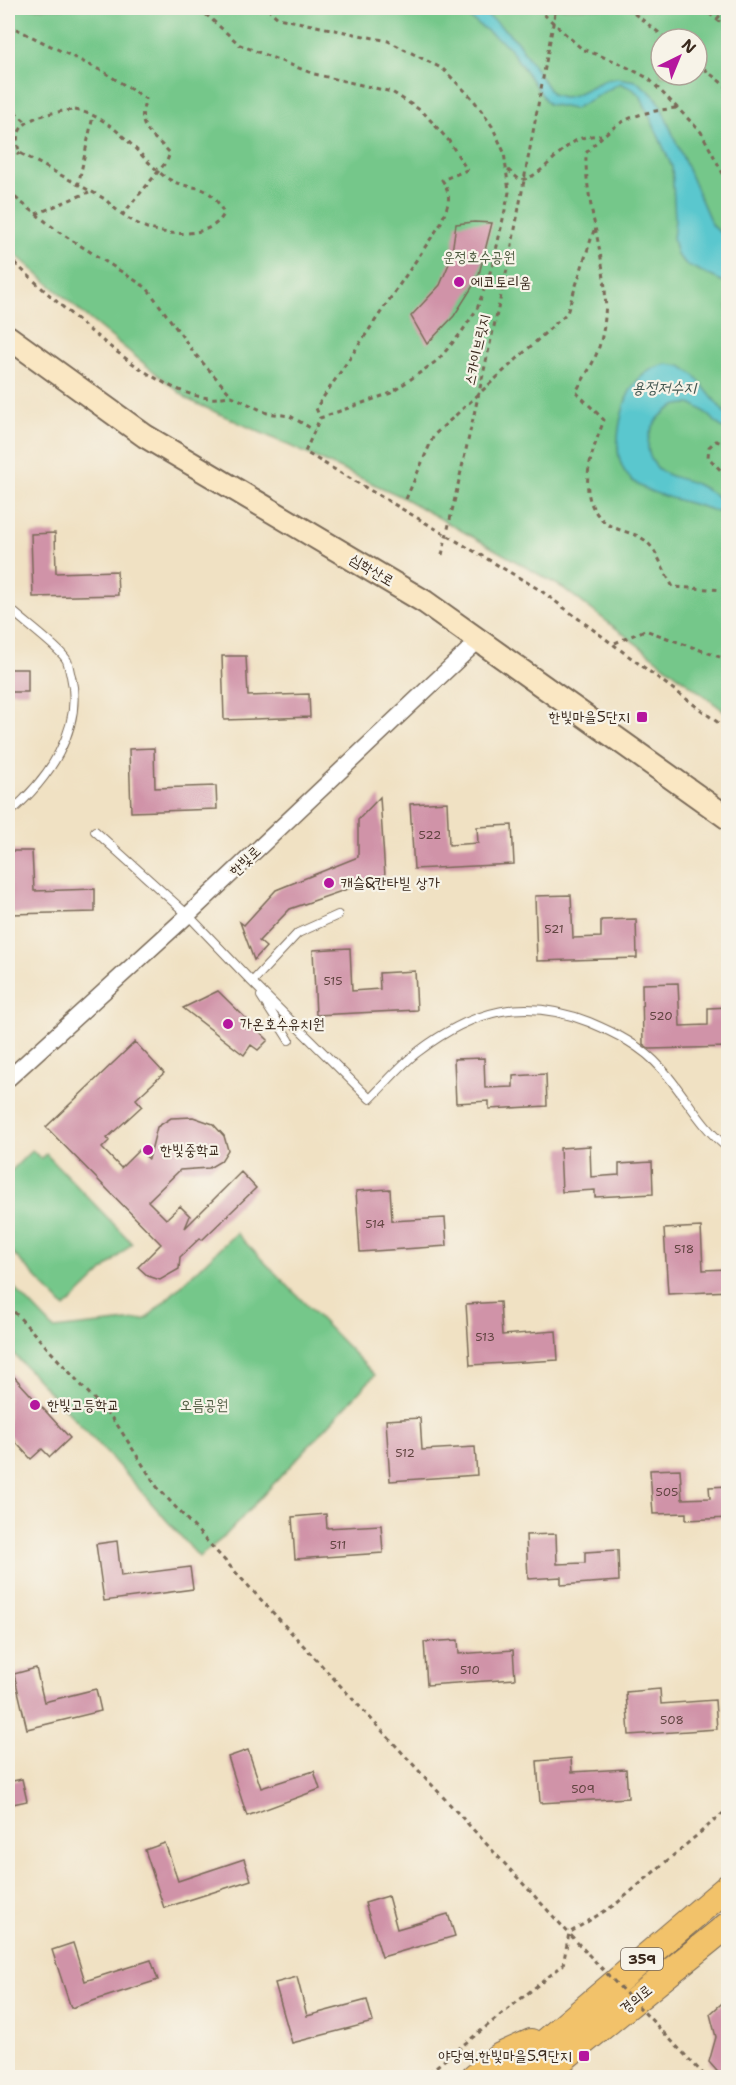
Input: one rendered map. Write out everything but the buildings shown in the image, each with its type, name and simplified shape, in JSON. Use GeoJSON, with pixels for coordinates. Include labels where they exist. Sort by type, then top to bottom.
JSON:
{"type":"FeatureCollection","features":[{"type":"Feature","properties":{"kind":"main road","name":"경의로"},"geometry":{"type":"LineString","coordinates":[[503,2078],[729,1887]]}},
{"type":"Feature","properties":{"kind":"main road","name":"경의로"},"geometry":{"type":"LineString","coordinates":[[542,2076],[729,1925]]}},
{"type":"Feature","properties":{"kind":"main road","name":"경의로"},"geometry":{"type":"LineString","coordinates":[[474,2078],[500,2056],[556,2031]]}},
{"type":"Feature","properties":{"kind":"street","name":"심학산로"},"geometry":{"type":"LineString","coordinates":[[8,337],[145,436],[425,602],[729,818]]}},
{"type":"Feature","properties":{"kind":"street","name":"한빛로"},"geometry":{"type":"LineString","coordinates":[[8,1079],[188,915],[480,639]]}},
{"type":"Feature","properties":{"kind":"lane"},"geometry":{"type":"LineString","coordinates":[[8,607],[66,659],[75,694],[70,730],[51,767],[25,800],[8,814]]}},
{"type":"Feature","properties":{"kind":"lane"},"geometry":{"type":"LineString","coordinates":[[95,831],[188,915],[370,1099],[418,1051],[474,1018],[509,1008],[543,1008],[562,1011],[608,1030],[641,1049],[661,1068],[729,1149]]}},
{"type":"Feature","properties":{"kind":"lane"},"geometry":{"type":"LineString","coordinates":[[252,982],[298,933],[338,915]]}},
{"type":"Feature","properties":{"kind":"lane"},"geometry":{"type":"LineString","coordinates":[[252,982],[289,1040]]}},
{"type":"Feature","properties":{"kind":"path"},"geometry":{"type":"LineString","coordinates":[[199,8],[240,45],[314,74],[392,92],[423,112],[449,141],[467,170],[442,180],[449,190],[450,198],[440,225],[316,408],[320,418]]}},
{"type":"Feature","properties":{"kind":"path"},"geometry":{"type":"LineString","coordinates":[[267,8],[278,18],[388,41],[443,69],[473,99],[492,126],[504,152],[509,192],[493,264],[477,309],[461,333],[438,360],[391,393],[320,418],[305,452],[540,590],[615,643],[729,730]]}},
{"type":"Feature","properties":{"kind":"path"},"geometry":{"type":"LineString","coordinates":[[537,8],[582,49],[648,78],[701,132],[729,183]]}},
{"type":"Feature","properties":{"kind":"path","name":"스카이브릿지"},"geometry":{"type":"LineString","coordinates":[[442,555],[510,256],[556,8]]}},
{"type":"Feature","properties":{"kind":"path"},"geometry":{"type":"LineString","coordinates":[[627,8],[652,27]]}},
{"type":"Feature","properties":{"kind":"path"},"geometry":{"type":"LineString","coordinates":[[702,8],[729,28]]}},
{"type":"Feature","properties":{"kind":"path"},"geometry":{"type":"LineString","coordinates":[[717,19],[726,8]]}},
{"type":"Feature","properties":{"kind":"path"},"geometry":{"type":"LineString","coordinates":[[8,25],[104,72],[146,99],[142,120],[146,130],[170,153],[123,214]]}},
{"type":"Feature","properties":{"kind":"path"},"geometry":{"type":"LineString","coordinates":[[709,72],[729,88]]}},
{"type":"Feature","properties":{"kind":"path"},"geometry":{"type":"LineString","coordinates":[[8,106],[26,122]]}},
{"type":"Feature","properties":{"kind":"path"},"geometry":{"type":"LineString","coordinates":[[676,108],[644,111],[603,135],[586,153],[585,172],[603,271],[604,314],[597,354],[576,392],[604,420],[590,458],[588,478],[590,500],[606,523],[648,542],[673,587],[728,589]]}},
{"type":"Feature","properties":{"kind":"path"},"geometry":{"type":"LineString","coordinates":[[52,112],[85,112],[120,133],[159,170],[174,181],[202,187],[213,195],[224,214],[220,220],[202,232],[174,232],[148,228],[123,214],[105,199],[88,192],[20,153],[17,146],[21,128],[26,122],[52,112]]}},
{"type":"Feature","properties":{"kind":"path"},"geometry":{"type":"LineString","coordinates":[[78,186],[93,116]]}},
{"type":"Feature","properties":{"kind":"path"},"geometry":{"type":"LineString","coordinates":[[507,169],[520,180],[530,179],[557,154],[581,138],[603,135]]}},
{"type":"Feature","properties":{"kind":"path"},"geometry":{"type":"LineString","coordinates":[[8,158],[20,153]]}},
{"type":"Feature","properties":{"kind":"path"},"geometry":{"type":"LineString","coordinates":[[8,192],[36,214],[147,288],[195,354],[232,396],[267,413],[290,416],[314,430]]}},
{"type":"Feature","properties":{"kind":"path"},"geometry":{"type":"LineString","coordinates":[[36,214],[88,192]]}},
{"type":"Feature","properties":{"kind":"path"},"geometry":{"type":"LineString","coordinates":[[406,500],[434,435],[567,313],[594,229]]}},
{"type":"Feature","properties":{"kind":"path"},"geometry":{"type":"LineString","coordinates":[[8,257],[106,344],[160,382],[209,398],[232,396]]}},
{"type":"Feature","properties":{"kind":"path"},"geometry":{"type":"LineString","coordinates":[[729,446],[716,441],[710,447],[708,457],[729,478]]}},
{"type":"Feature","properties":{"kind":"path"},"geometry":{"type":"LineString","coordinates":[[615,643],[645,630],[729,660]]}},
{"type":"Feature","properties":{"kind":"path"},"geometry":{"type":"LineString","coordinates":[[8,1305],[116,1423],[157,1487],[569,1933],[707,2078]]}},
{"type":"Feature","properties":{"kind":"path"},"geometry":{"type":"LineString","coordinates":[[422,2078],[563,1965],[569,1933],[616,1904],[729,1809]]}},
{"type":"Feature","properties":{"kind":"green space","name":"운정호수공원"},"geometry":{"type":"Polygon","coordinates":[[[8,8],[728,8],[728,714],[563,588],[400,496],[189,400],[88,318],[8,248],[8,8]]]}},
{"type":"Feature","properties":{"kind":"green space"},"geometry":{"type":"Polygon","coordinates":[[[32,1150],[41,1159],[46,1154],[132,1243],[65,1308],[8,1248],[8,1174],[32,1150]]]}},
{"type":"Feature","properties":{"kind":"green space","name":"오름공원"},"geometry":{"type":"Polygon","coordinates":[[[236,1233],[375,1375],[224,1537],[199,1557],[116,1463],[8,1348],[8,1281],[54,1329],[146,1319],[236,1233]]]}},
{"type":"Feature","properties":{"kind":"water"},"geometry":{"type":"Polygon","coordinates":[[[456,8],[475,8],[494,20],[517,41],[552,94],[563,97],[572,96],[605,80],[618,78],[636,81],[658,100],[712,225],[728,240],[728,284],[687,265],[677,255],[673,239],[675,219],[672,167],[641,97],[633,89],[620,83],[574,109],[548,104],[508,46],[456,8]]]}},
{"type":"Feature","properties":{"kind":"water","name":"용정저수지"},"geometry":{"type":"Polygon","coordinates":[[[667,364],[681,366],[694,375],[728,417],[728,432],[698,407],[687,404],[677,406],[668,410],[653,426],[648,446],[650,456],[655,465],[664,473],[696,484],[728,504],[728,516],[660,495],[642,487],[628,476],[620,460],[618,437],[624,406],[630,391],[645,373],[667,364]]]}},
{"type":"Feature","properties":{"kind":"place","name":"에코토리움"},"geometry":{"type":"Point","coordinates":[459,282]}},
{"type":"Feature","properties":{"kind":"place","name":"한빛마을5단지"},"geometry":{"type":"Point","coordinates":[642,717]}},
{"type":"Feature","properties":{"kind":"place","name":"캐슬&칸타빌 상가"},"geometry":{"type":"Point","coordinates":[329,883]}},
{"type":"Feature","properties":{"kind":"place","name":"가온호수유치원"},"geometry":{"type":"Point","coordinates":[228,1024]}},
{"type":"Feature","properties":{"kind":"place","name":"한빛중학교"},"geometry":{"type":"Point","coordinates":[148,1150]}},
{"type":"Feature","properties":{"kind":"place","name":"한빛고등학교"},"geometry":{"type":"Point","coordinates":[35,1405]}},
{"type":"Feature","properties":{"kind":"place","name":"야당역.한빛마을5.9단지"},"geometry":{"type":"Point","coordinates":[584,2056]}}]}
